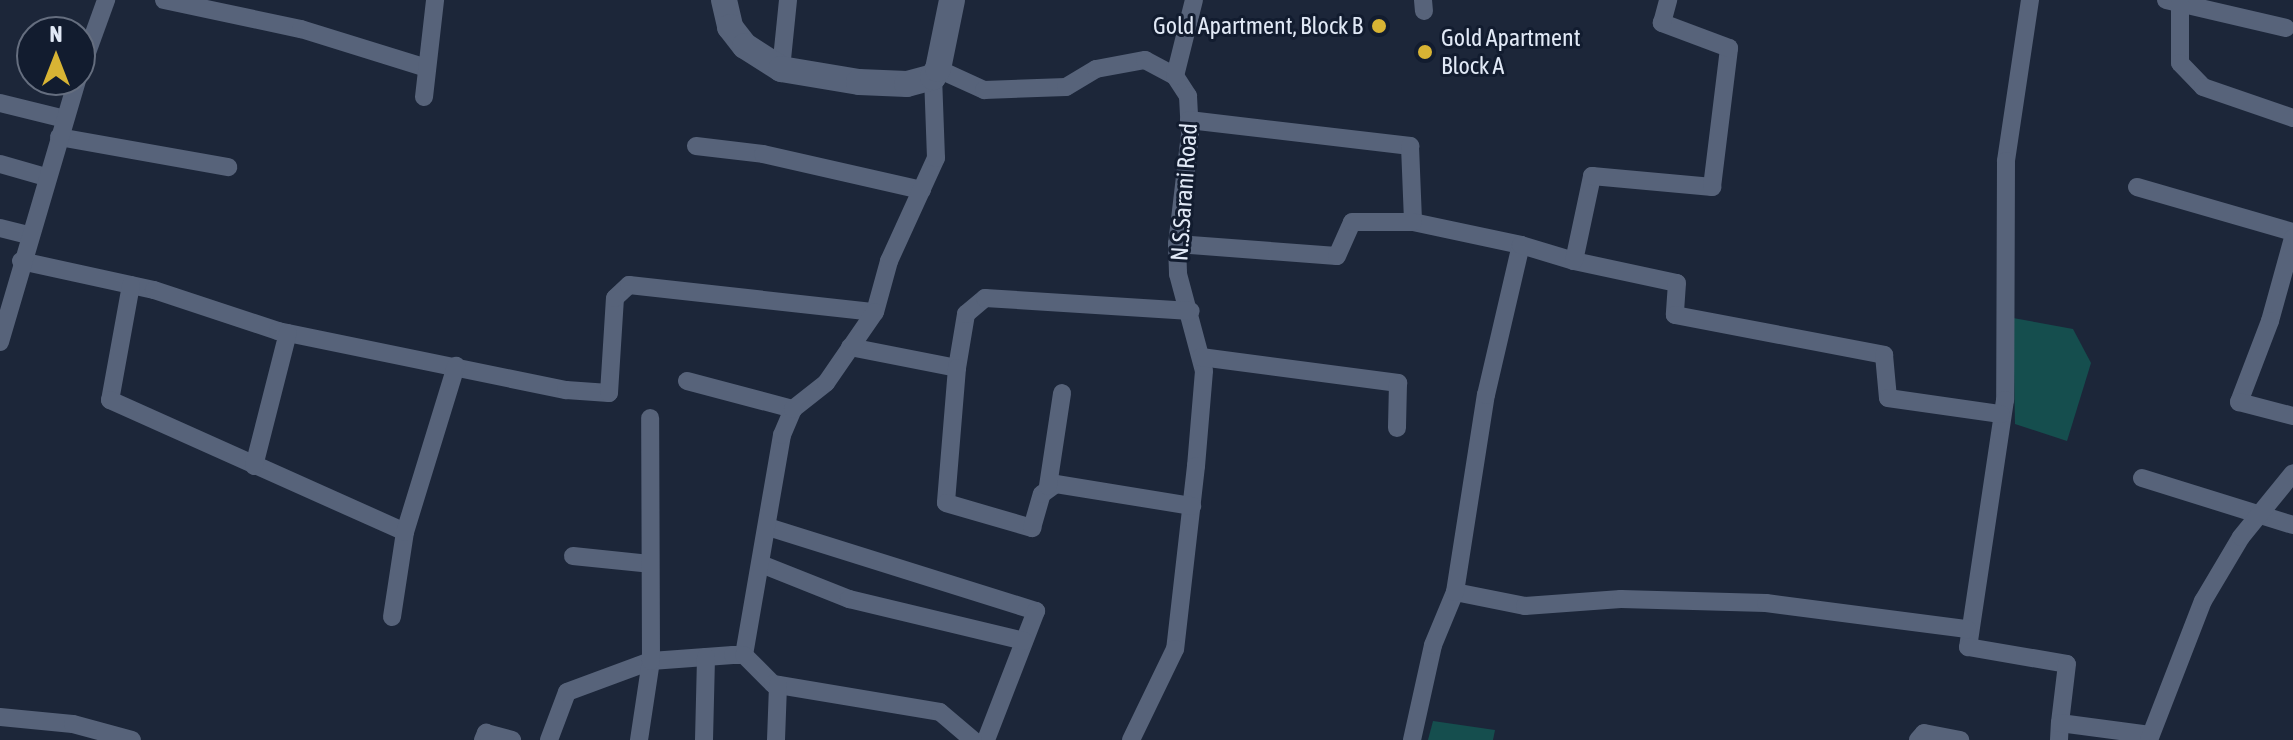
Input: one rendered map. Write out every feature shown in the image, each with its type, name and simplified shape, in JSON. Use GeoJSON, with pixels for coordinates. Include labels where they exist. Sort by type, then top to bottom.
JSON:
{"type":"FeatureCollection","features":[{"type":"Feature","properties":{"kind":"street"},"geometry":{"type":"LineString","coordinates":[[96,28],[106,0]]}},
{"type":"Feature","properties":{"kind":"street"},"geometry":{"type":"LineString","coordinates":[[164,0],[301,29],[427,68]]}},
{"type":"Feature","properties":{"kind":"street"},"geometry":{"type":"LineString","coordinates":[[424,97],[435,0]]}},
{"type":"Feature","properties":{"kind":"street"},"geometry":{"type":"LineString","coordinates":[[724,0],[730,27],[745,46],[781,69],[859,82],[907,84],[935,73],[984,90],[1066,87],[1119,61],[1145,60],[1175,76],[1194,0]]}},
{"type":"Feature","properties":{"kind":"street"},"geometry":{"type":"LineString","coordinates":[[781,69],[788,0]]}},
{"type":"Feature","properties":{"kind":"street"},"geometry":{"type":"LineString","coordinates":[[744,655],[782,435],[793,409],[826,383],[875,312],[889,261],[936,158],[935,73],[952,0]]}},
{"type":"Feature","properties":{"kind":"street"},"geometry":{"type":"LineString","coordinates":[[1574,261],[1592,176],[1712,187],[1729,48],[1662,23],[1668,0]]}},
{"type":"Feature","properties":{"kind":"street"},"geometry":{"type":"LineString","coordinates":[[2030,0],[2006,161],[2009,354],[1967,629],[1968,647],[2067,664],[2060,732],[2150,738],[2203,601],[2258,514],[2293,473]]}},
{"type":"Feature","properties":{"kind":"street"},"geometry":{"type":"LineString","coordinates":[[2286,28],[2173,1],[2180,63],[2203,87],[2293,118]]}},
{"type":"Feature","properties":{"kind":"street","name":"N.S.Sarani Road"},"geometry":{"type":"LineString","coordinates":[[1131,740],[1175,649],[1192,506],[1201,357],[1191,311],[1178,274],[1177,244],[1189,120],[1188,96],[1175,76]]}},
{"type":"Feature","properties":{"kind":"street"},"geometry":{"type":"LineString","coordinates":[[0,342],[4,312],[72,96]]}},
{"type":"Feature","properties":{"kind":"street"},"geometry":{"type":"LineString","coordinates":[[0,103],[65,119]]}},
{"type":"Feature","properties":{"kind":"street"},"geometry":{"type":"LineString","coordinates":[[1189,120],[1410,146],[1413,222]]}},
{"type":"Feature","properties":{"kind":"street"},"geometry":{"type":"LineString","coordinates":[[59,137],[228,167]]}},
{"type":"Feature","properties":{"kind":"street"},"geometry":{"type":"LineString","coordinates":[[696,146],[763,154],[922,190]]}},
{"type":"Feature","properties":{"kind":"street"},"geometry":{"type":"LineString","coordinates":[[0,164],[46,177]]}},
{"type":"Feature","properties":{"kind":"street"},"geometry":{"type":"LineString","coordinates":[[2137,187],[2293,232]]}},
{"type":"Feature","properties":{"kind":"street"},"geometry":{"type":"LineString","coordinates":[[1177,244],[1337,256],[1352,222],[1413,222],[1677,283],[1675,315],[1884,355],[1888,398],[2001,414]]}},
{"type":"Feature","properties":{"kind":"street"},"geometry":{"type":"LineString","coordinates":[[0,228],[29,235]]}},
{"type":"Feature","properties":{"kind":"street"},"geometry":{"type":"LineString","coordinates":[[2293,238],[2270,321],[2239,402],[2293,416]]}},
{"type":"Feature","properties":{"kind":"street"},"geometry":{"type":"LineString","coordinates":[[1412,740],[1433,645],[1455,592],[1486,395],[1521,245]]}},
{"type":"Feature","properties":{"kind":"street"},"geometry":{"type":"LineString","coordinates":[[21,261],[131,285],[288,333],[566,390],[609,393],[615,298],[629,285],[875,312]]}},
{"type":"Feature","properties":{"kind":"street"},"geometry":{"type":"LineString","coordinates":[[131,285],[110,400],[405,532]]}},
{"type":"Feature","properties":{"kind":"street"},"geometry":{"type":"LineString","coordinates":[[1062,393],[1048,486],[1032,528],[946,503],[957,368],[966,314],[985,298],[1191,311]]}},
{"type":"Feature","properties":{"kind":"street"},"geometry":{"type":"LineString","coordinates":[[254,466],[288,333]]}},
{"type":"Feature","properties":{"kind":"street"},"geometry":{"type":"LineString","coordinates":[[850,347],[957,368]]}},
{"type":"Feature","properties":{"kind":"street"},"geometry":{"type":"LineString","coordinates":[[1201,357],[1398,383],[1397,428]]}},
{"type":"Feature","properties":{"kind":"street"},"geometry":{"type":"LineString","coordinates":[[392,617],[405,532],[456,366]]}},
{"type":"Feature","properties":{"kind":"street"},"geometry":{"type":"LineString","coordinates":[[687,381],[793,409]]}},
{"type":"Feature","properties":{"kind":"street"},"geometry":{"type":"LineString","coordinates":[[639,740],[651,661],[650,418]]}},
{"type":"Feature","properties":{"kind":"street"},"geometry":{"type":"LineString","coordinates":[[2142,478],[2293,525]]}},
{"type":"Feature","properties":{"kind":"street"},"geometry":{"type":"LineString","coordinates":[[1048,486],[1192,506]]}},
{"type":"Feature","properties":{"kind":"street"},"geometry":{"type":"LineString","coordinates":[[768,527],[1036,611],[986,740]]}},
{"type":"Feature","properties":{"kind":"street"},"geometry":{"type":"LineString","coordinates":[[573,556],[650,564]]}},
{"type":"Feature","properties":{"kind":"street"},"geometry":{"type":"LineString","coordinates":[[761,564],[849,599],[1024,641]]}},
{"type":"Feature","properties":{"kind":"street"},"geometry":{"type":"LineString","coordinates":[[1455,592],[1525,606],[1621,599],[1766,603],[1967,629]]}},
{"type":"Feature","properties":{"kind":"street"},"geometry":{"type":"LineString","coordinates":[[549,740],[567,692],[651,661],[744,655]]}},
{"type":"Feature","properties":{"kind":"street"},"geometry":{"type":"LineString","coordinates":[[744,655],[765,680],[778,685],[940,712],[973,740]]}},
{"type":"Feature","properties":{"kind":"street"},"geometry":{"type":"LineString","coordinates":[[704,740],[706,657]]}},
{"type":"Feature","properties":{"kind":"street"},"geometry":{"type":"LineString","coordinates":[[776,740],[778,685]]}},
{"type":"Feature","properties":{"kind":"street"},"geometry":{"type":"LineString","coordinates":[[0,717],[73,724],[132,740]]}},
{"type":"Feature","properties":{"kind":"street"},"geometry":{"type":"LineString","coordinates":[[483,740],[486,733],[512,740]]}},
{"type":"Feature","properties":{"kind":"street"},"geometry":{"type":"LineString","coordinates":[[1918,740],[1924,733],[1960,740]]}},
{"type":"Feature","properties":{"kind":"shaded area"},"geometry":{"type":"Polygon","coordinates":[[[2013,318],[2073,329],[2091,363],[2067,441],[2015,424],[2013,318]]]}},
{"type":"Feature","properties":{"kind":"shaded area"},"geometry":{"type":"Polygon","coordinates":[[[1433,721],[1495,730],[1493,740],[1428,740],[1433,721]]]}},
{"type":"Feature","properties":{"kind":"place","name":"Gold Apartment, Block B"},"geometry":{"type":"Point","coordinates":[1379,26]}},
{"type":"Feature","properties":{"kind":"place","name":"Gold Apartment Block A"},"geometry":{"type":"Point","coordinates":[1425,52]}}]}
